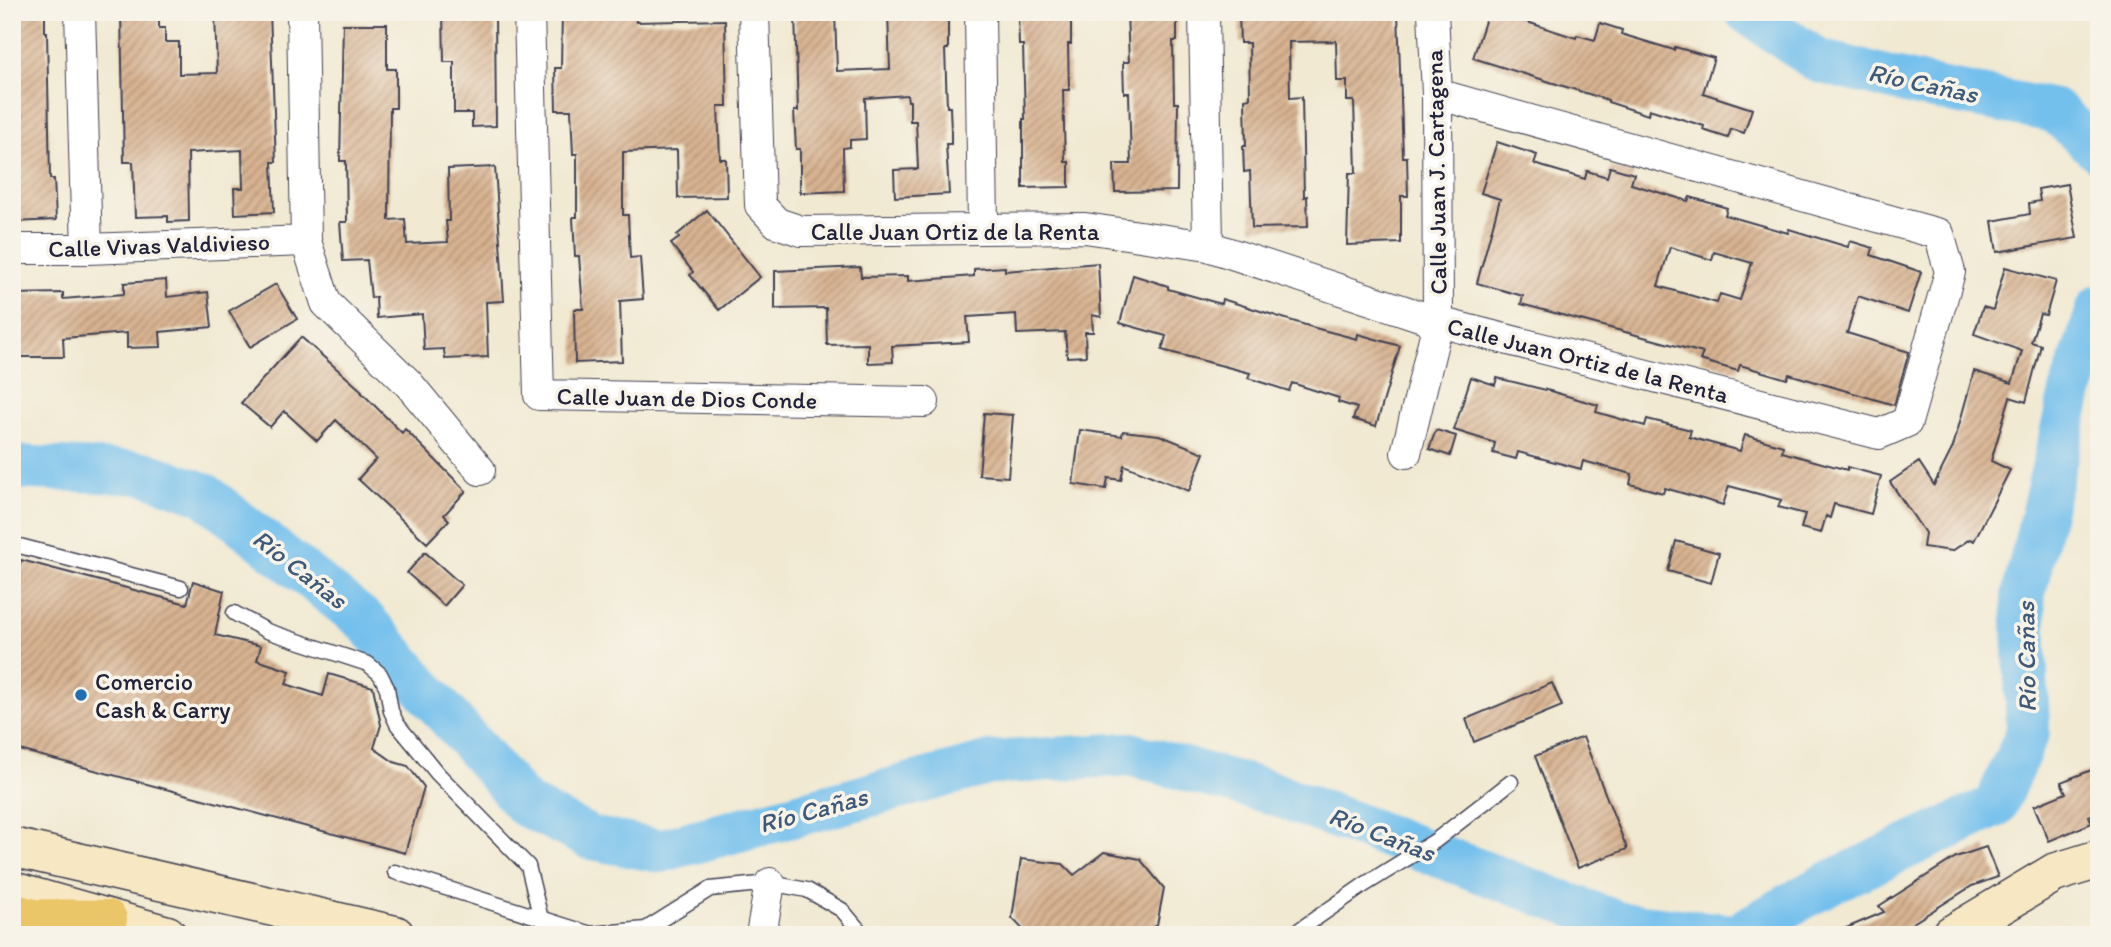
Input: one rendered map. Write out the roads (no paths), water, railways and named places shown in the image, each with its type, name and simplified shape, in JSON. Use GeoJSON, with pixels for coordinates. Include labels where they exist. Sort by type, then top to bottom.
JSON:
{"type":"FeatureCollection","features":[{"type":"Feature","properties":{"kind":"highway"},"geometry":{"type":"LineString","coordinates":[[12,912],[34,918],[108,919]]}},
{"type":"Feature","properties":{"kind":"street"},"geometry":{"type":"LineString","coordinates":[[80,12],[87,249]]}},
{"type":"Feature","properties":{"kind":"street","name":"Calle Vivas Valdivieso"},"geometry":{"type":"LineString","coordinates":[[303,12],[306,241],[326,303],[408,383],[480,470]]}},
{"type":"Feature","properties":{"kind":"street","name":"Calle Juan de Dios Conde"},"geometry":{"type":"LineString","coordinates":[[529,12],[539,395],[924,402]]}},
{"type":"Feature","properties":{"kind":"street","name":"Calle Juan Ortiz de la Renta"},"geometry":{"type":"LineString","coordinates":[[754,12],[760,205],[777,223],[801,231],[1085,229],[1208,246],[1438,322],[1879,434],[1907,422],[1951,272],[1940,234],[1437,94]]}},
{"type":"Feature","properties":{"kind":"street"},"geometry":{"type":"LineString","coordinates":[[980,12],[983,228]]}},
{"type":"Feature","properties":{"kind":"street"},"geometry":{"type":"LineString","coordinates":[[1204,12],[1208,246]]}},
{"type":"Feature","properties":{"kind":"street","name":"Calle Juan J. Cartagena"},"geometry":{"type":"LineString","coordinates":[[1406,453],[1438,322],[1437,94],[1433,12]]}},
{"type":"Feature","properties":{"kind":"street","name":"Calle Vivas Valdivieso"},"geometry":{"type":"LineString","coordinates":[[12,249],[306,241]]}},
{"type":"Feature","properties":{"kind":"street"},"geometry":{"type":"LineString","coordinates":[[12,847],[395,935]]}},
{"type":"Feature","properties":{"kind":"street"},"geometry":{"type":"LineString","coordinates":[[1951,935],[2054,873],[2099,859]]}},
{"type":"Feature","properties":{"kind":"street"},"geometry":{"type":"LineString","coordinates":[[761,935],[770,883]]}},
{"type":"Feature","properties":{"kind":"street"},"geometry":{"type":"LineString","coordinates":[[12,891],[167,935]]}},
{"type":"Feature","properties":{"kind":"lane"},"geometry":{"type":"LineString","coordinates":[[12,544],[181,588]]}},
{"type":"Feature","properties":{"kind":"lane"},"geometry":{"type":"LineString","coordinates":[[234,613],[267,631],[368,664],[380,674],[387,688],[391,711],[397,724],[437,773],[528,866],[541,919]]}},
{"type":"Feature","properties":{"kind":"lane"},"geometry":{"type":"LineString","coordinates":[[1292,935],[1364,885],[1435,841],[1511,782]]}},
{"type":"Feature","properties":{"kind":"lane"},"geometry":{"type":"LineString","coordinates":[[395,872],[591,934],[646,929],[710,889],[770,883],[807,890],[842,910],[863,935]]}},
{"type":"Feature","properties":{"kind":"waterway","name":"Río Cañas"},"geometry":{"type":"LineString","coordinates":[[1747,12],[1818,61],[1923,86],[2055,111],[2099,151]]}},
{"type":"Feature","properties":{"kind":"waterway","name":"Río Cañas"},"geometry":{"type":"LineString","coordinates":[[1737,935],[1827,884],[1995,806],[2028,732],[2023,597],[2072,388],[2099,307]]}},
{"type":"Feature","properties":{"kind":"waterway","name":"Río Cañas"},"geometry":{"type":"LineString","coordinates":[[12,467],[144,473],[204,494],[365,621],[525,805],[591,838],[660,851],[991,763],[1130,754],[1269,792],[1621,924],[1724,935]]}},
{"type":"Feature","properties":{"kind":"place","name":"Comercio Cash & Carry"},"geometry":{"type":"Point","coordinates":[81,695]}}]}
